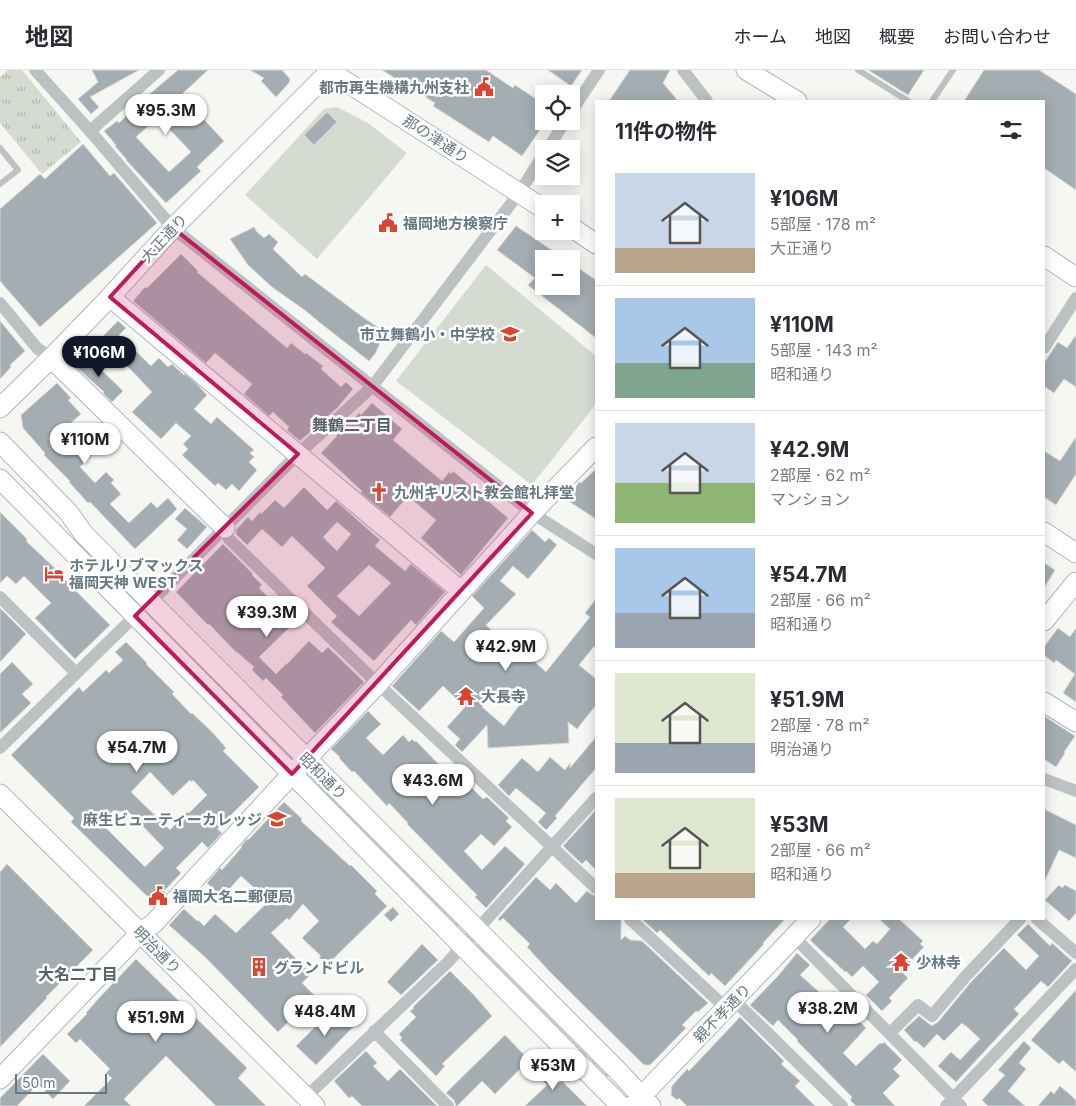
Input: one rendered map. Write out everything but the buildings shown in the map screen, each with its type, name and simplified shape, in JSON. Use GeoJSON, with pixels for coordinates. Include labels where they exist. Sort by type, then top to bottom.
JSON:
{"type":"FeatureCollection","features":[{"type":"Feature","properties":{"kind":"street"},"geometry":{"type":"LineString","coordinates":[[35,70],[173,228],[532,513],[595,553]]}},
{"type":"Feature","properties":{"kind":"street"},"geometry":{"type":"LineString","coordinates":[[90,131],[159,70]]}},
{"type":"Feature","properties":{"kind":"street","name":"那の津通り"},"geometry":{"type":"LineString","coordinates":[[330,70],[535,203]]}},
{"type":"Feature","properties":{"kind":"street","name":"大正通り"},"geometry":{"type":"LineString","coordinates":[[0,408],[110,297],[173,228],[330,70]]}},
{"type":"Feature","properties":{"kind":"street"},"geometry":{"type":"LineString","coordinates":[[580,98],[599,70]]}},
{"type":"Feature","properties":{"kind":"street"},"geometry":{"type":"LineString","coordinates":[[683,70],[706,100]]}},
{"type":"Feature","properties":{"kind":"street"},"geometry":{"type":"LineString","coordinates":[[746,70],[795,100]]}},
{"type":"Feature","properties":{"kind":"street"},"geometry":{"type":"LineString","coordinates":[[0,748],[151,602],[298,454],[372,387],[519,193],[535,168]]}},
{"type":"Feature","properties":{"kind":"street"},"geometry":{"type":"LineString","coordinates":[[580,233],[595,243]]}},
{"type":"Feature","properties":{"kind":"street"},"geometry":{"type":"LineString","coordinates":[[1045,257],[1076,277]]}},
{"type":"Feature","properties":{"kind":"street"},"geometry":{"type":"LineString","coordinates":[[110,297],[461,591]]}},
{"type":"Feature","properties":{"kind":"street"},"geometry":{"type":"LineString","coordinates":[[1045,346],[1076,298]]}},
{"type":"Feature","properties":{"kind":"street"},"geometry":{"type":"LineString","coordinates":[[0,303],[37,348],[51,358],[225,528],[229,539],[378,684],[595,887]]}},
{"type":"Feature","properties":{"kind":"street","name":"昭和通り"},"geometry":{"type":"LineString","coordinates":[[0,442],[69,513],[83,533],[477,930],[641,1103]]}},
{"type":"Feature","properties":{"kind":"street"},"geometry":{"type":"LineString","coordinates":[[0,1078],[140,934],[154,923],[378,684],[532,513],[595,448]]}},
{"type":"Feature","properties":{"kind":"street","name":"昭和通り"},"geometry":{"type":"LineString","coordinates":[[0,479],[620,1106]]}},
{"type":"Feature","properties":{"kind":"street"},"geometry":{"type":"LineString","coordinates":[[1045,533],[1076,553]]}},
{"type":"Feature","properties":{"kind":"street"},"geometry":{"type":"LineString","coordinates":[[1045,620],[1076,582]]}},
{"type":"Feature","properties":{"kind":"street"},"geometry":{"type":"LineString","coordinates":[[0,597],[76,673]]}},
{"type":"Feature","properties":{"kind":"street"},"geometry":{"type":"LineString","coordinates":[[1045,703],[1076,722]]}},
{"type":"Feature","properties":{"kind":"street"},"geometry":{"type":"LineString","coordinates":[[1045,779],[1076,791]]}},
{"type":"Feature","properties":{"kind":"street","name":"明治通り"},"geometry":{"type":"LineString","coordinates":[[0,794],[310,1101]]}},
{"type":"Feature","properties":{"kind":"street"},"geometry":{"type":"LineString","coordinates":[[310,1101],[374,1031],[448,962],[595,799]]}},
{"type":"Feature","properties":{"kind":"street"},"geometry":{"type":"LineString","coordinates":[[631,920],[730,1004],[842,1106]]}},
{"type":"Feature","properties":{"kind":"street","name":"親不孝通り"},"geometry":{"type":"LineString","coordinates":[[641,1103],[809,920]]}},
{"type":"Feature","properties":{"kind":"street"},"geometry":{"type":"LineString","coordinates":[[890,1033],[918,1005],[932,1016],[965,977],[1019,920]]}},
{"type":"Feature","properties":{"kind":"street"},"geometry":{"type":"LineString","coordinates":[[1038,920],[1076,954]]}},
{"type":"Feature","properties":{"kind":"street"},"geometry":{"type":"LineString","coordinates":[[794,936],[890,1033],[953,1103],[1076,969]]}},
{"type":"Feature","properties":{"kind":"street"},"geometry":{"type":"LineString","coordinates":[[374,1031],[448,1106]]}},
{"type":"Feature","properties":{"kind":"lane"},"geometry":{"type":"LineString","coordinates":[[858,70],[906,100]]}},
{"type":"Feature","properties":{"kind":"lane"},"geometry":{"type":"LineString","coordinates":[[933,100],[953,70]]}},
{"type":"Feature","properties":{"kind":"lane"},"geometry":{"type":"LineString","coordinates":[[0,148],[18,170],[0,184]]}},
{"type":"Feature","properties":{"kind":"highlighted area"},"geometry":{"type":"Polygon","coordinates":[[[173,228],[532,513],[292,774],[135,616],[298,454],[110,297],[173,228]]]}},
{"type":"Feature","properties":{"kind":"green space"},"geometry":{"type":"Polygon","coordinates":[[[8,70],[22,70],[81,142],[42,174],[0,123],[0,77],[8,70]]]}},
{"type":"Feature","properties":{"kind":"green space"},"geometry":{"type":"Polygon","coordinates":[[[337,107],[368,123],[407,153],[317,259],[245,195],[324,109],[337,107]]]}},
{"type":"Feature","properties":{"kind":"green space","name":"市立舞鶴小・中学校"},"geometry":{"type":"Polygon","coordinates":[[[486,265],[595,355],[595,405],[532,485],[396,381],[486,265]]]}},
{"type":"Feature","properties":{"kind":"green space"},"geometry":{"type":"Polygon","coordinates":[[[2,456],[62,519],[125,591],[76,540],[62,520],[0,457],[2,456]]]}},
{"type":"Feature","properties":{"kind":"green space"},"geometry":{"type":"Polygon","coordinates":[[[160,624],[278,743],[277,745],[158,626],[160,624]]]}},
{"type":"Feature","properties":{"kind":"green space"},"geometry":{"type":"Polygon","coordinates":[[[318,784],[459,925],[457,927],[316,785],[318,784]]]}},
{"type":"Feature","properties":{"kind":"green space"},"geometry":{"type":"Polygon","coordinates":[[[478,943],[609,1074],[607,1077],[475,945],[478,943]]]}},
{"type":"Feature","properties":{"kind":"place","name":"都市再生機構九州支社"},"geometry":{"type":"Point","coordinates":[484,87]}},
{"type":"Feature","properties":{"kind":"place","name":"福岡地方検察庁"},"geometry":{"type":"Point","coordinates":[388,223]}},
{"type":"Feature","properties":{"kind":"place","name":"市立舞鶴小・中学校"},"geometry":{"type":"Point","coordinates":[510,334]}},
{"type":"Feature","properties":{"kind":"place","name":"九州キリスト教会館礼拝堂"},"geometry":{"type":"Point","coordinates":[379,492]}},
{"type":"Feature","properties":{"kind":"place","name":"ホテルリブマックス 福岡天神 WEST"},"geometry":{"type":"Point","coordinates":[54,574]}},
{"type":"Feature","properties":{"kind":"place","name":"大長寺"},"geometry":{"type":"Point","coordinates":[466,696]}},
{"type":"Feature","properties":{"kind":"place","name":"麻生ビューティーカレッジ"},"geometry":{"type":"Point","coordinates":[277,819]}},
{"type":"Feature","properties":{"kind":"place","name":"福岡大名二郵便局"},"geometry":{"type":"Point","coordinates":[158,896]}},
{"type":"Feature","properties":{"kind":"place","name":"少林寺"},"geometry":{"type":"Point","coordinates":[901,962]}},
{"type":"Feature","properties":{"kind":"place","name":"グランドビル"},"geometry":{"type":"Point","coordinates":[259,967]}},
{"type":"Feature","properties":{"kind":"district","name":"舞鶴二丁目"},"geometry":{"type":"Point","coordinates":[352,425]}},
{"type":"Feature","properties":{"kind":"district","name":"大名二丁目"},"geometry":{"type":"Point","coordinates":[78,974]}}]}
